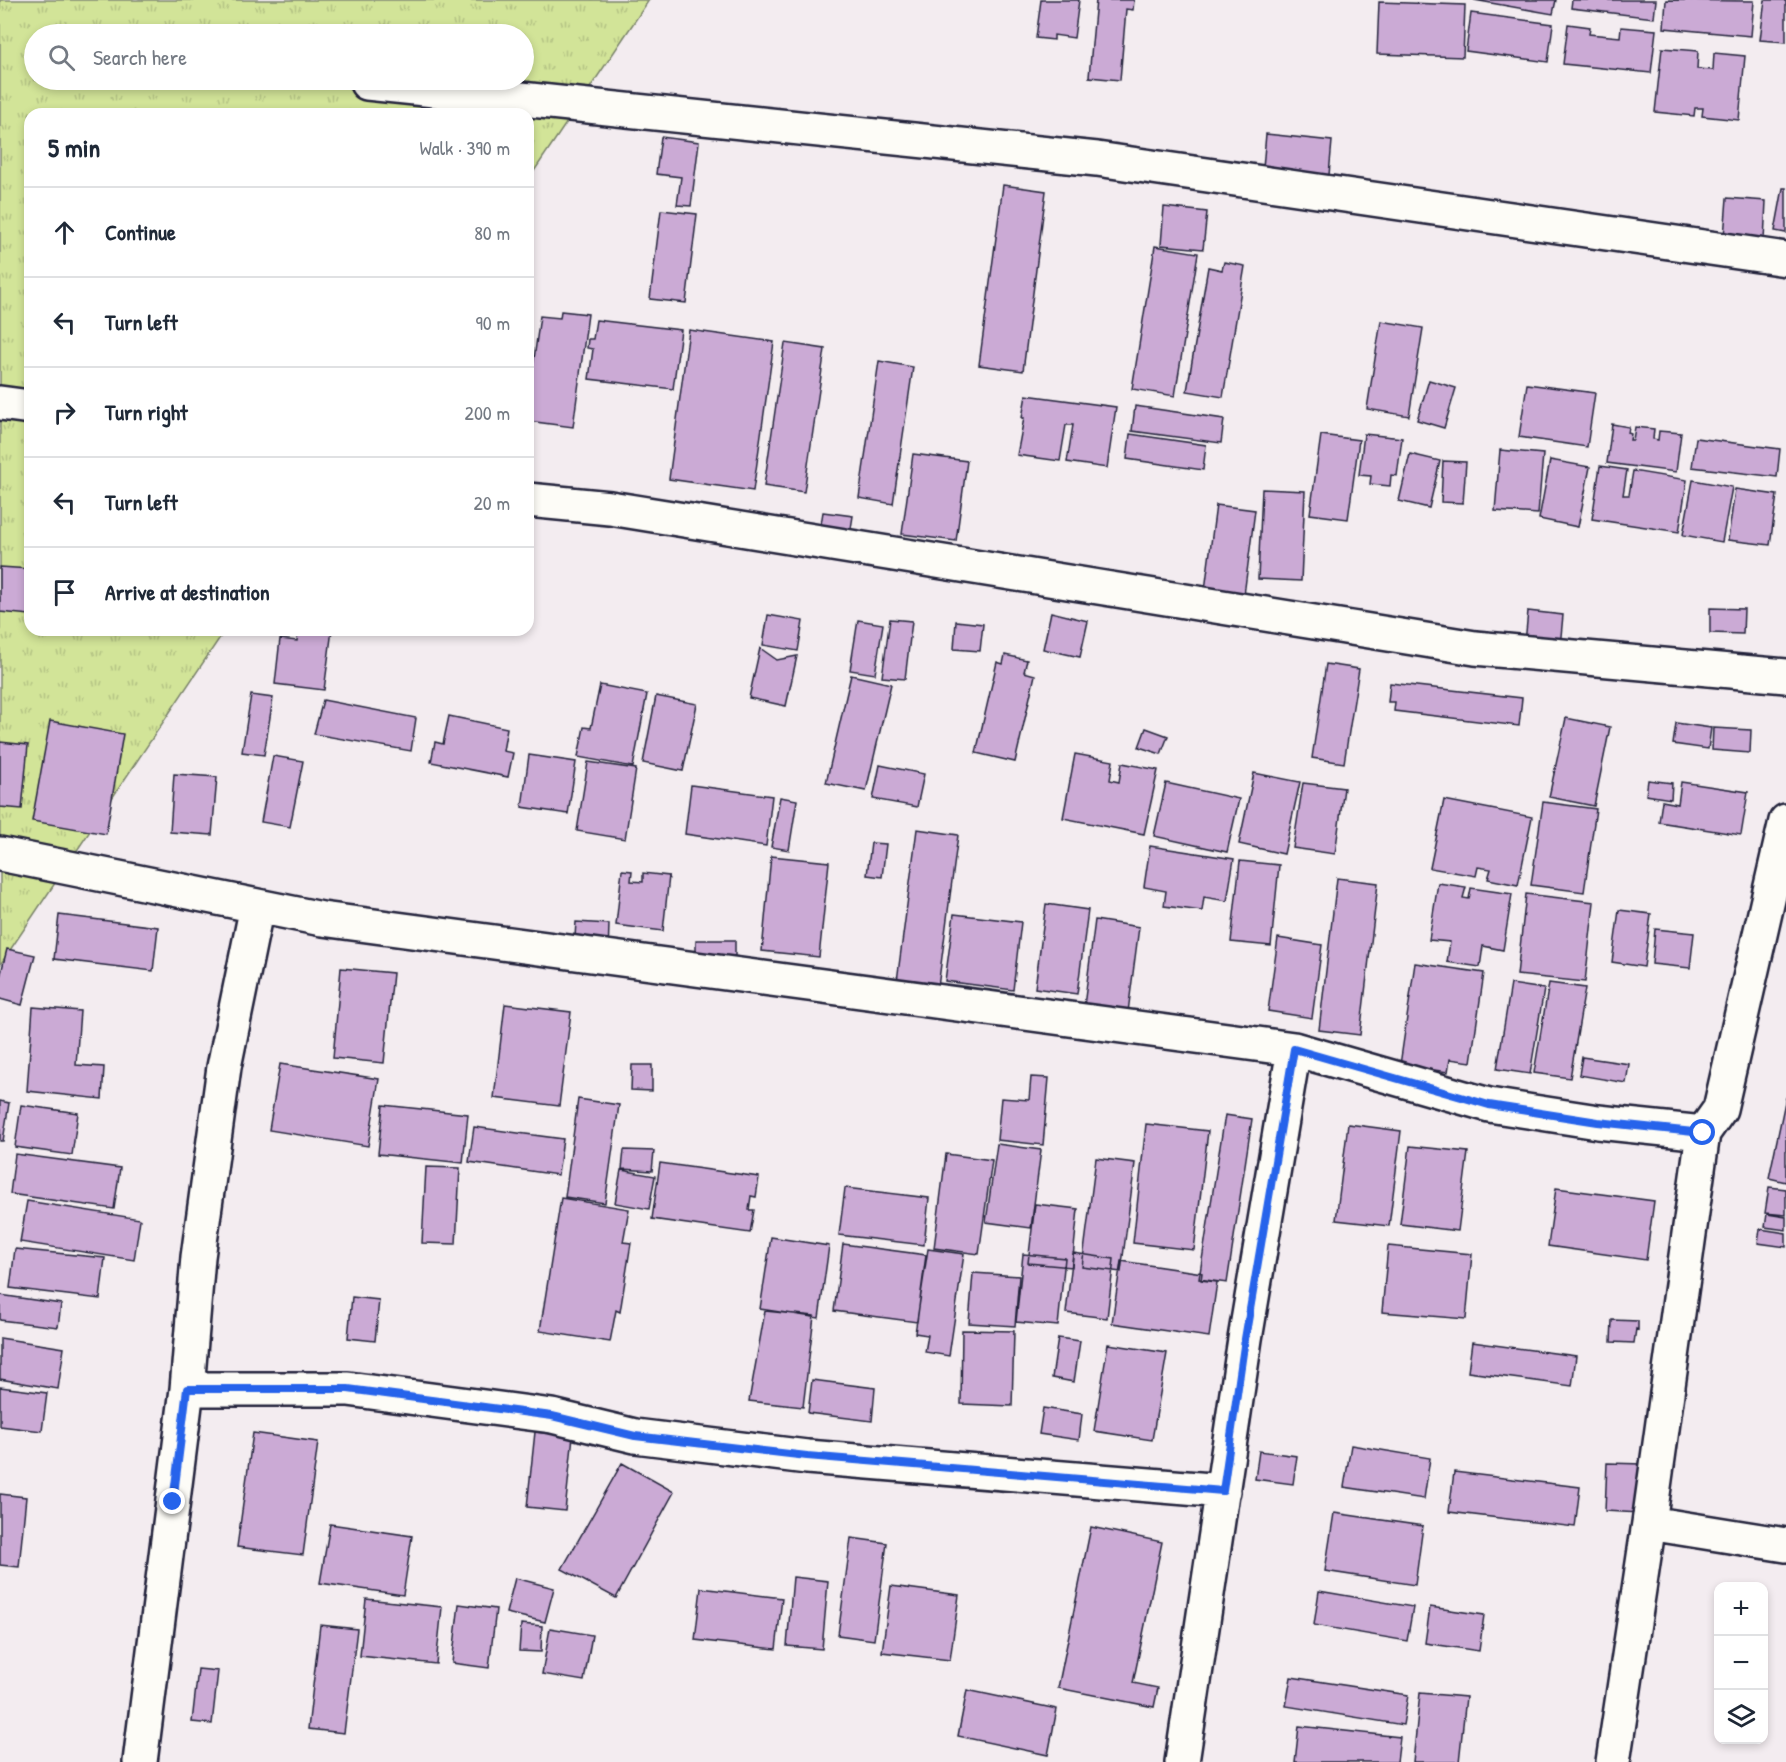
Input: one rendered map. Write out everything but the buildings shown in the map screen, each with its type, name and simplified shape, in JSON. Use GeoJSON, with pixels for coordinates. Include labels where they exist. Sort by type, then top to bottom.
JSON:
{"type":"FeatureCollection","features":[{"type":"Feature","properties":{"kind":"street"},"geometry":{"type":"LineString","coordinates":[[434,90],[1097,159],[1786,259]]}},
{"type":"Feature","properties":{"kind":"street"},"geometry":{"type":"LineString","coordinates":[[0,403],[24,406]]}},
{"type":"Feature","properties":{"kind":"street"},"geometry":{"type":"LineString","coordinates":[[534,501],[622,509],[1475,648],[1786,676]]}},
{"type":"Feature","properties":{"kind":"street"},"geometry":{"type":"LineString","coordinates":[[1613,1762],[1703,1133],[1720,1109],[1786,821]]}},
{"type":"Feature","properties":{"kind":"street"},"geometry":{"type":"LineString","coordinates":[[0,854],[334,921],[1294,1049],[1489,1105],[1598,1122],[1703,1133]]}},
{"type":"Feature","properties":{"kind":"street"},"geometry":{"type":"LineString","coordinates":[[140,1762],[187,1389],[198,1257],[224,1067],[257,906]]}},
{"type":"Feature","properties":{"kind":"street"},"geometry":{"type":"LineString","coordinates":[[1182,1762],[1245,1339],[1294,1049]]}},
{"type":"Feature","properties":{"kind":"street"},"geometry":{"type":"LineString","coordinates":[[187,1389],[348,1389],[552,1416],[635,1436],[795,1455],[1223,1491]]}},
{"type":"Feature","properties":{"kind":"street"},"geometry":{"type":"LineString","coordinates":[[1649,1523],[1786,1545]]}},
{"type":"Feature","properties":{"kind":"green space"},"geometry":{"type":"Polygon","coordinates":[[[0,0],[649,0],[534,171],[534,108],[24,108],[24,636],[221,636],[0,965],[0,0]]]}},
{"type":"Feature","properties":{"kind":"route"},"geometry":{"type":"LineString","coordinates":[[173,1502],[187,1389],[348,1389],[552,1416],[635,1436],[807,1456],[1223,1491],[1257,1263],[1294,1049],[1489,1105],[1598,1122],[1703,1133]]}}]}
